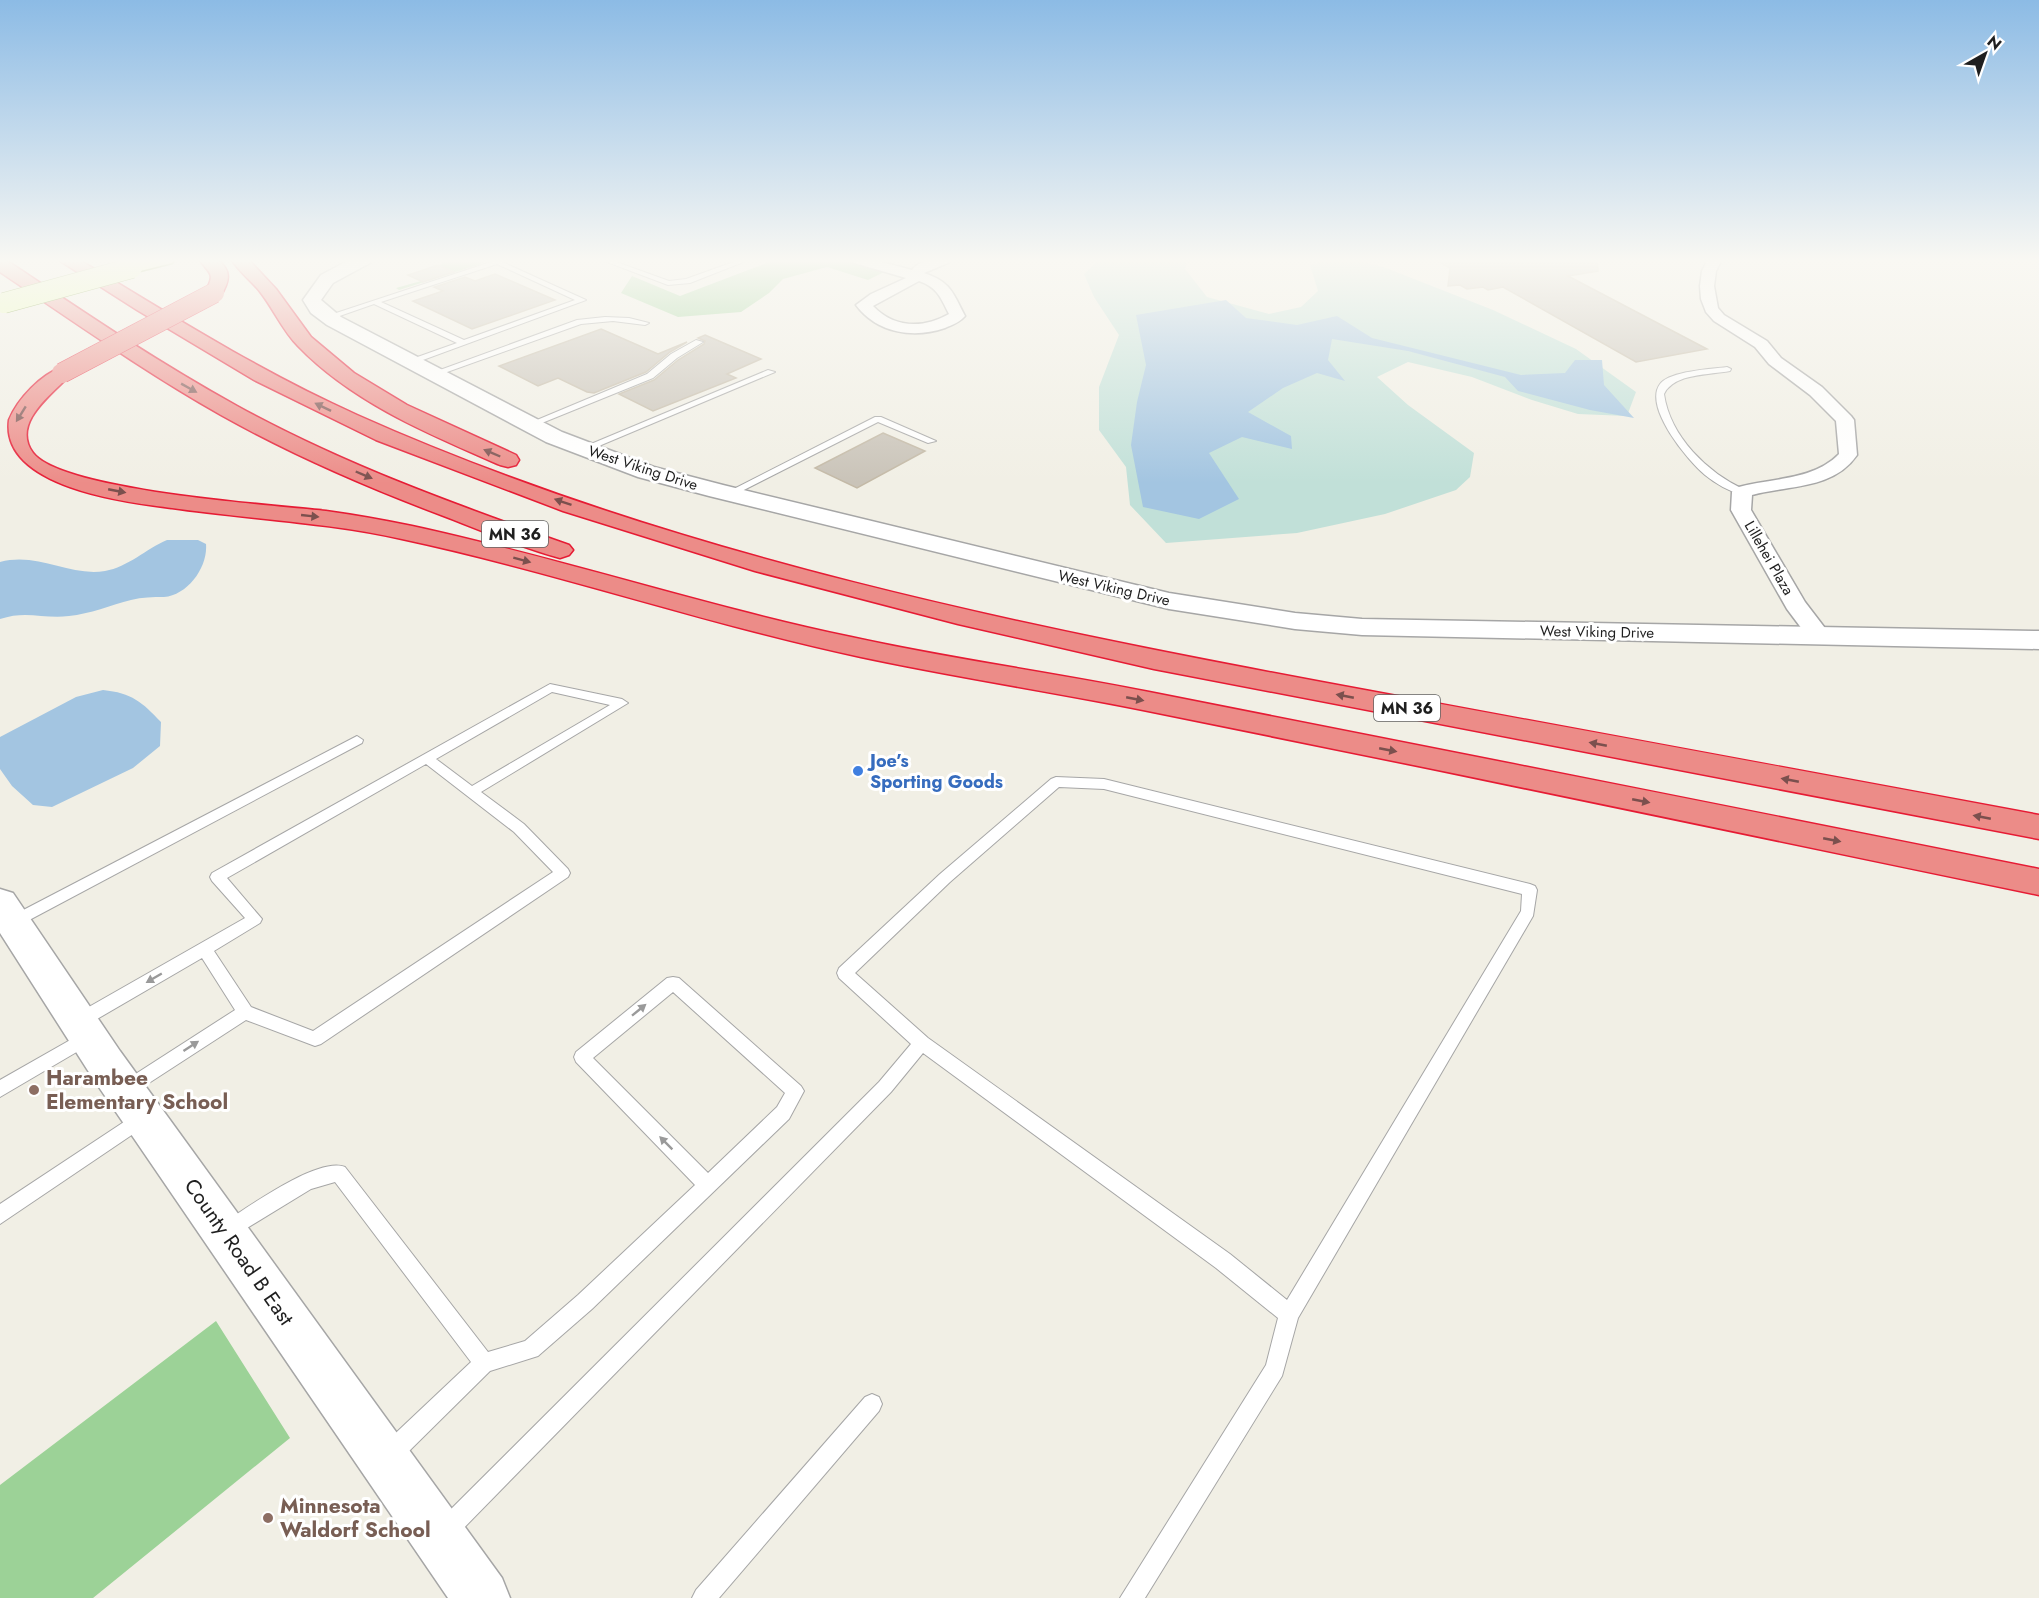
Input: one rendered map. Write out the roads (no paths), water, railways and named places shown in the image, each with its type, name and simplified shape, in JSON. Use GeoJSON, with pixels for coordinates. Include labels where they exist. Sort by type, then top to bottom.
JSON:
{"type":"FeatureCollection","features":[{"type":"Feature","properties":{"kind":"highway","name":"MN 36"},"geometry":{"type":"LineString","coordinates":[[105,334],[170,377],[221,406],[313,452],[429,502],[640,577],[871,641],[1078,688],[2039,882]]}},
{"type":"Feature","properties":{"kind":"highway"},"geometry":{"type":"LineString","coordinates":[[139,334],[62,373],[38,392],[23,408],[14,425],[14,443],[26,459],[42,472],[71,482],[134,494],[326,518],[398,530],[510,557],[820,640],[1078,688]]}},
{"type":"Feature","properties":{"kind":"highway","name":"MN 36"},"geometry":{"type":"LineString","coordinates":[[189,334],[229,358],[383,435],[578,507],[666,536],[928,609],[1154,660],[2039,827]]}},
{"type":"Feature","properties":{"kind":"highway"},"geometry":{"type":"LineString","coordinates":[[298,334],[320,357],[388,404],[471,444],[636,513],[780,569]]}},
{"type":"Feature","properties":{"kind":"street","name":"West Viking Drive"},"geometry":{"type":"LineString","coordinates":[[359,334],[529,424],[584,449],[646,472],[1170,601],[1295,621],[1362,627],[2039,640]]}},
{"type":"Feature","properties":{"kind":"street"},"geometry":{"type":"LineString","coordinates":[[1743,492],[1756,487],[1809,479],[1842,464],[1848,455],[1845,420],[1816,391],[1776,361],[1761,344],[1744,334]]}},
{"type":"Feature","properties":{"kind":"street","name":"Lillehei Plaza"},"geometry":{"type":"LineString","coordinates":[[1743,492],[1741,510],[1795,604],[1819,636]]}},
{"type":"Feature","properties":{"kind":"street","name":"County Road B East"},"geometry":{"type":"LineString","coordinates":[[6,913],[134,1103],[482,1598]]}},
{"type":"Feature","properties":{"kind":"lane"},"geometry":{"type":"LineString","coordinates":[[441,334],[463,344]]}},
{"type":"Feature","properties":{"kind":"lane"},"geometry":{"type":"LineString","coordinates":[[423,368],[463,344],[491,334]]}},
{"type":"Feature","properties":{"kind":"lane"},"geometry":{"type":"LineString","coordinates":[[423,368],[540,334]]}},
{"type":"Feature","properties":{"kind":"lane"},"geometry":{"type":"LineString","coordinates":[[529,424],[650,376],[674,356],[699,342]]}},
{"type":"Feature","properties":{"kind":"lane"},"geometry":{"type":"LineString","coordinates":[[1727,369],[1665,383],[1660,390],[1660,399],[1672,428],[1692,456],[1708,473],[1743,492]]}},
{"type":"Feature","properties":{"kind":"lane"},"geometry":{"type":"LineString","coordinates":[[584,449],[771,372]]}},
{"type":"Feature","properties":{"kind":"lane"},"geometry":{"type":"LineString","coordinates":[[729,494],[878,419],[931,441]]}},
{"type":"Feature","properties":{"kind":"lane"},"geometry":{"type":"LineString","coordinates":[[0,1089],[83,1029],[255,919],[217,877],[550,688],[622,703],[471,792]]}},
{"type":"Feature","properties":{"kind":"lane"},"geometry":{"type":"LineString","coordinates":[[6,913],[357,740]]}},
{"type":"Feature","properties":{"kind":"lane"},"geometry":{"type":"LineString","coordinates":[[205,949],[244,1012],[315,1039],[563,873],[519,828],[426,758]]}},
{"type":"Feature","properties":{"kind":"lane"},"geometry":{"type":"LineString","coordinates":[[1132,1598],[1275,1369],[1289,1314],[1528,912],[1530,890],[1104,784],[1056,782],[945,878],[845,973],[922,1043],[1223,1261],[1289,1314]]}},
{"type":"Feature","properties":{"kind":"lane"},"geometry":{"type":"LineString","coordinates":[[385,1459],[484,1363],[531,1349],[585,1302],[783,1113],[795,1090],[673,983],[582,1057],[707,1185]]}},
{"type":"Feature","properties":{"kind":"lane"},"geometry":{"type":"LineString","coordinates":[[0,1215],[244,1012]]}},
{"type":"Feature","properties":{"kind":"lane"},"geometry":{"type":"LineString","coordinates":[[439,1537],[885,1086],[922,1043]]}},
{"type":"Feature","properties":{"kind":"lane"},"geometry":{"type":"LineString","coordinates":[[225,1233],[307,1180],[339,1173],[484,1363]]}},
{"type":"Feature","properties":{"kind":"lane"},"geometry":{"type":"LineString","coordinates":[[704,1598],[872,1404]]}},
{"type":"Feature","properties":{"kind":"place","name":"Joe’s Sporting Goods"},"geometry":{"type":"Point","coordinates":[858,771]}},
{"type":"Feature","properties":{"kind":"place","name":"Harambee Elementary School"},"geometry":{"type":"Point","coordinates":[34,1090]}},
{"type":"Feature","properties":{"kind":"place","name":"Minnesota Waldorf School"},"geometry":{"type":"Point","coordinates":[268,1518]}}]}
